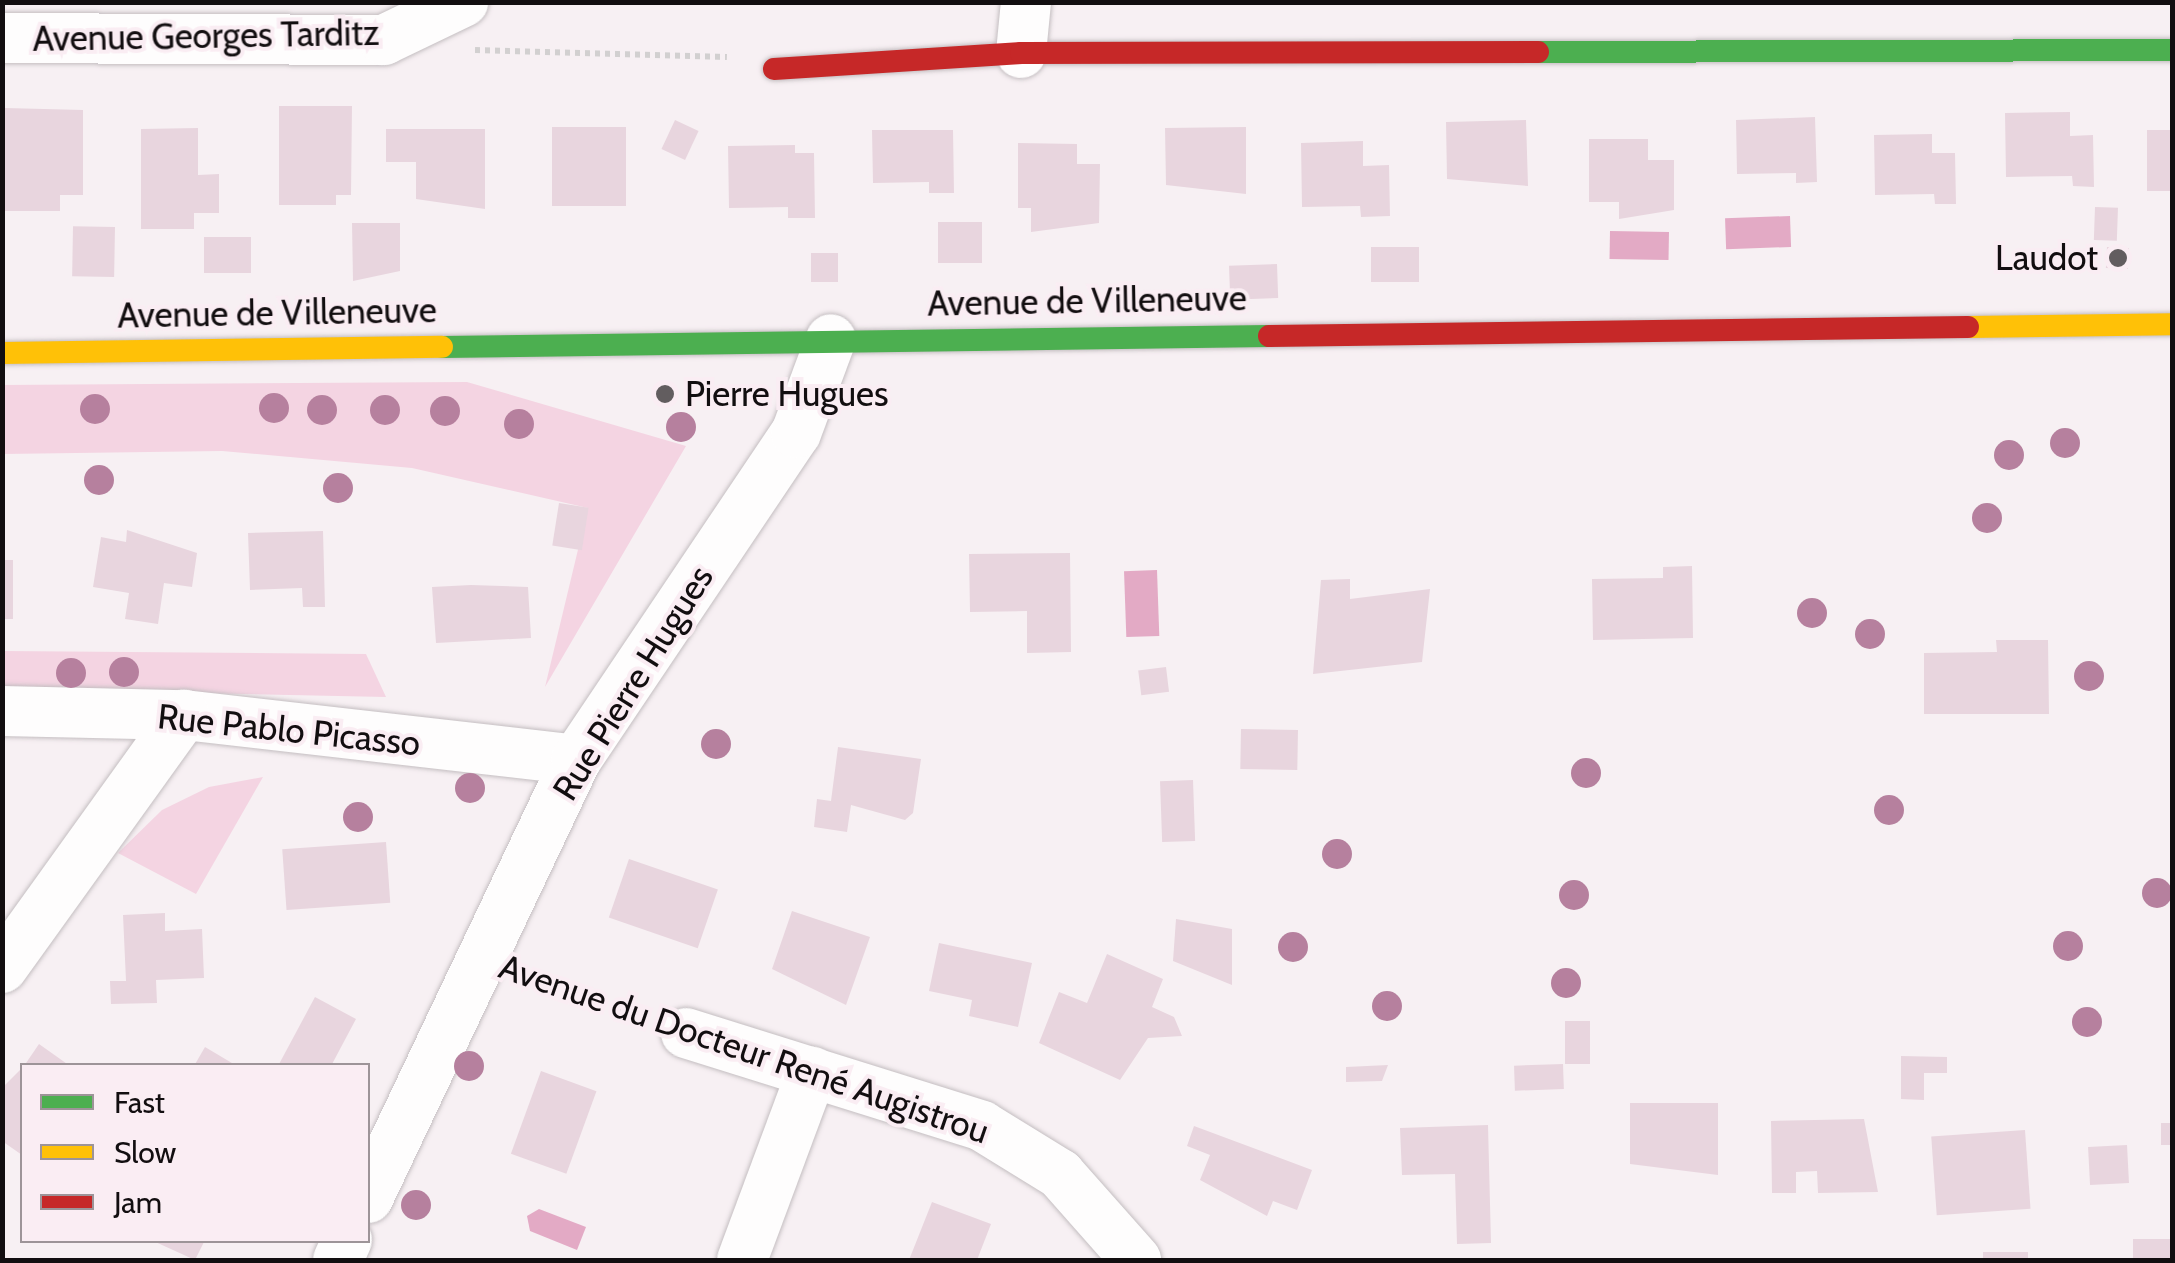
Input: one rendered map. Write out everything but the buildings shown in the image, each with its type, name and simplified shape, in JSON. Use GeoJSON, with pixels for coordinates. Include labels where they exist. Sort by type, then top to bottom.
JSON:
{"type":"FeatureCollection","features":[{"type":"Feature","properties":{"kind":"main road"},"geometry":{"type":"LineString","coordinates":[[774,69],[1021,53],[2172,50]]}},
{"type":"Feature","properties":{"kind":"main road","name":"Avenue de Villeneuve"},"geometry":{"type":"LineString","coordinates":[[2,353],[2172,324]]}},
{"type":"Feature","properties":{"kind":"street","name":"Avenue Georges Tarditz"},"geometry":{"type":"LineString","coordinates":[[2,38],[384,40],[463,2]]}},
{"type":"Feature","properties":{"kind":"street"},"geometry":{"type":"LineString","coordinates":[[1021,53],[1026,2]]}},
{"type":"Feature","properties":{"kind":"street","name":"Rue Pierre Hugues"},"geometry":{"type":"LineString","coordinates":[[370,1194],[576,760],[796,433],[831,339]]}},
{"type":"Feature","properties":{"kind":"street","name":"Rue Pablo Picasso"},"geometry":{"type":"LineString","coordinates":[[2,712],[184,716],[576,760]]}},
{"type":"Feature","properties":{"kind":"street"},"geometry":{"type":"LineString","coordinates":[[2,968],[184,716]]}},
{"type":"Feature","properties":{"kind":"street","name":"Avenue du Docteur René Augistrou"},"geometry":{"type":"LineString","coordinates":[[686,1033],[982,1126],[1060,1174],[1136,1260]]}},
{"type":"Feature","properties":{"kind":"street"},"geometry":{"type":"LineString","coordinates":[[742,1260],[812,1072]]}},
{"type":"Feature","properties":{"kind":"path"},"geometry":{"type":"LineString","coordinates":[[384,40],[734,57],[774,69]]}},
{"type":"Feature","properties":{"kind":"path","name":"Avenue du Docteur René Augistrou"},"geometry":{"type":"LineString","coordinates":[[484,958],[686,1033]]}},
{"type":"Feature","properties":{"kind":"shaded area"},"geometry":{"type":"Polygon","coordinates":[[[1790,216],[1791,247],[1726,249],[1725,218],[1790,216]]]}},
{"type":"Feature","properties":{"kind":"shaded area"},"geometry":{"type":"Polygon","coordinates":[[[1610,231],[1669,232],[1669,260],[1610,259],[1610,231]]]}},
{"type":"Feature","properties":{"kind":"shaded area"},"geometry":{"type":"Polygon","coordinates":[[[467,382],[686,446],[545,687],[588,508],[412,468],[222,451],[3,454],[2,385],[467,382]]]}},
{"type":"Feature","properties":{"kind":"shaded area"},"geometry":{"type":"Polygon","coordinates":[[[1157,570],[1159,636],[1126,637],[1124,571],[1157,570]]]}},
{"type":"Feature","properties":{"kind":"shaded area"},"geometry":{"type":"Polygon","coordinates":[[[3,651],[366,654],[386,697],[3,689],[3,651]]]}},
{"type":"Feature","properties":{"kind":"shaded area"},"geometry":{"type":"Polygon","coordinates":[[[263,777],[196,894],[118,853],[162,810],[209,787],[263,777]]]}},
{"type":"Feature","properties":{"kind":"shaded area"},"geometry":{"type":"Polygon","coordinates":[[[539,1209],[586,1227],[577,1250],[530,1231],[527,1216],[539,1209]]]}},
{"type":"Feature","properties":{"kind":"traffic: fast"},"geometry":{"type":"LineString","coordinates":[[1538,52],[2172,50]]}},
{"type":"Feature","properties":{"kind":"traffic: fast"},"geometry":{"type":"LineString","coordinates":[[442,347],[1269,336]]}},
{"type":"Feature","properties":{"kind":"traffic: slow"},"geometry":{"type":"LineString","coordinates":[[1968,327],[2172,324]]}},
{"type":"Feature","properties":{"kind":"traffic: slow"},"geometry":{"type":"LineString","coordinates":[[2,353],[442,347]]}},
{"type":"Feature","properties":{"kind":"traffic: jam"},"geometry":{"type":"LineString","coordinates":[[774,69],[1021,53],[1538,52]]}},
{"type":"Feature","properties":{"kind":"traffic: jam"},"geometry":{"type":"LineString","coordinates":[[1269,336],[1968,327]]}},
{"type":"Feature","properties":{"kind":"place","name":"Laudot"},"geometry":{"type":"Point","coordinates":[2118,258]}},
{"type":"Feature","properties":{"kind":"place","name":"Pierre Hugues"},"geometry":{"type":"Point","coordinates":[665,394]}}]}
